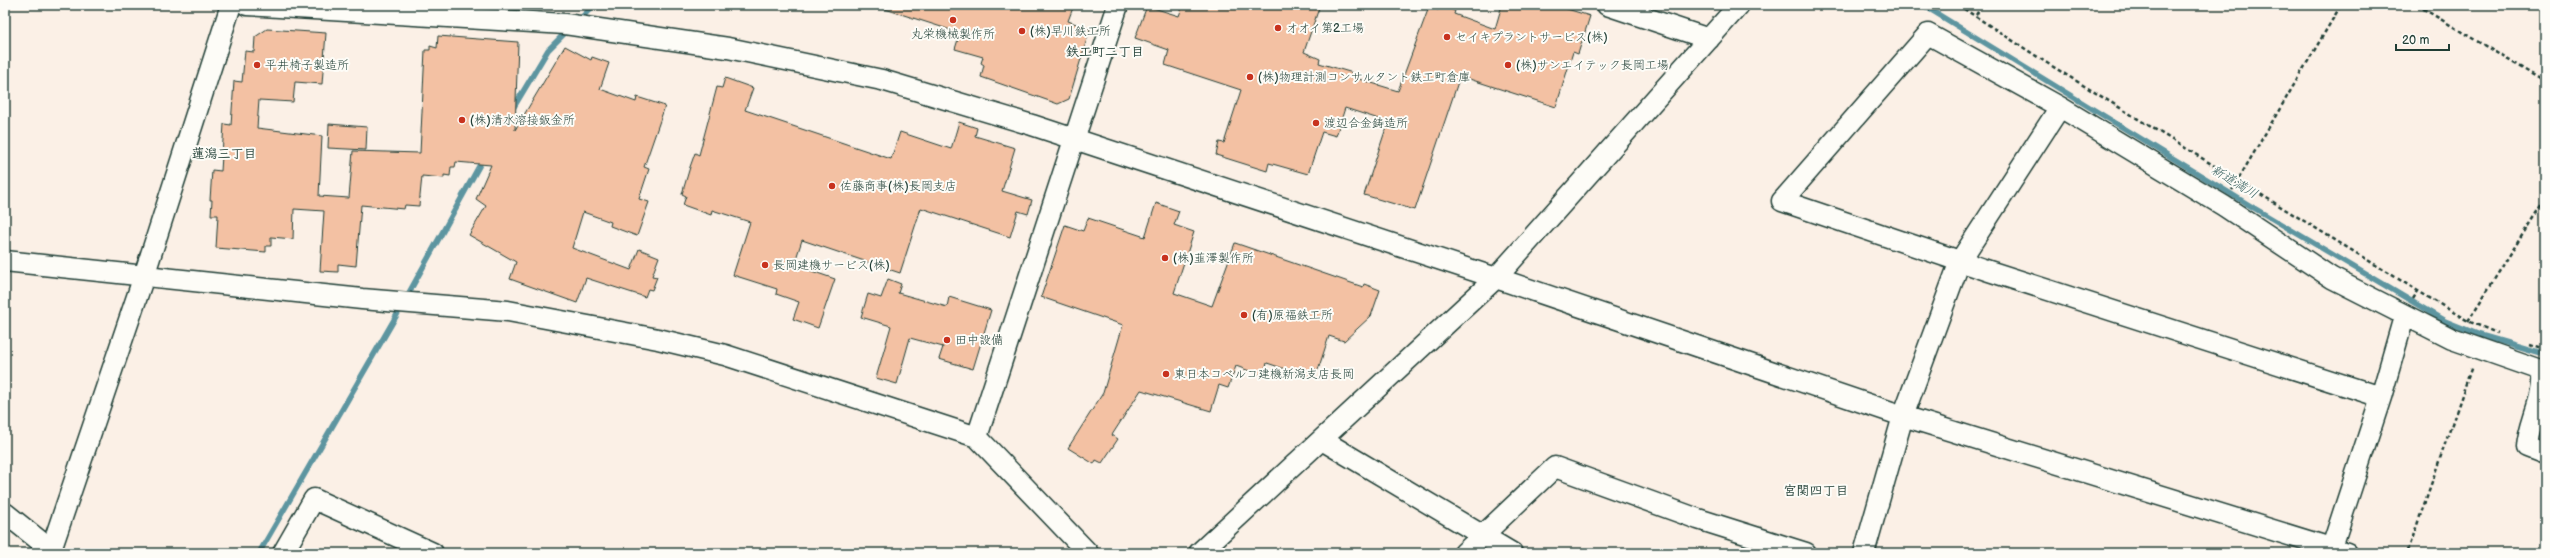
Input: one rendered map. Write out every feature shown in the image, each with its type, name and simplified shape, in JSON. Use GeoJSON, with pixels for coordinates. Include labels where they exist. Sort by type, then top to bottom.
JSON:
{"type":"FeatureCollection","features":[{"type":"Feature","properties":{"kind":"street"},"geometry":{"type":"LineString","coordinates":[[5,513],[52,552],[144,276],[231,5]]}},
{"type":"Feature","properties":{"kind":"street"},"geometry":{"type":"LineString","coordinates":[[247,5],[427,10],[565,24],[728,48],[882,80],[1074,139],[1496,278],[1903,416],[2336,551],[2404,317]]}},
{"type":"Feature","properties":{"kind":"street"},"geometry":{"type":"LineString","coordinates":[[977,437],[1118,5]]}},
{"type":"Feature","properties":{"kind":"street"},"geometry":{"type":"LineString","coordinates":[[1607,5],[1709,39]]}},
{"type":"Feature","properties":{"kind":"street"},"geometry":{"type":"LineString","coordinates":[[1199,553],[1496,278],[1739,5]]}},
{"type":"Feature","properties":{"kind":"street"},"geometry":{"type":"LineString","coordinates":[[2381,397],[1960,261],[1782,201],[1928,34],[2060,108],[2224,206],[2332,278],[2404,317],[2416,320],[2452,339],[2541,370],[2544,380],[2528,435],[2536,450]]}},
{"type":"Feature","properties":{"kind":"street"},"geometry":{"type":"LineString","coordinates":[[1864,553],[1903,416],[1960,261],[2060,108]]}},
{"type":"Feature","properties":{"kind":"street"},"geometry":{"type":"LineString","coordinates":[[5,261],[508,311],[658,339],[725,355],[977,437],[1088,553]]}},
{"type":"Feature","properties":{"kind":"street"},"geometry":{"type":"LineString","coordinates":[[1322,440],[1512,553]]}},
{"type":"Feature","properties":{"kind":"street"},"geometry":{"type":"LineString","coordinates":[[1464,553],[1556,467],[1698,519],[1806,553]]}},
{"type":"Feature","properties":{"kind":"street"},"geometry":{"type":"LineString","coordinates":[[283,553],[314,499],[433,553]]}},
{"type":"Feature","properties":{"kind":"path"},"geometry":{"type":"LineString","coordinates":[[1958,5],[1976,14],[2047,63],[2239,179],[2468,321],[2501,335]]}},
{"type":"Feature","properties":{"kind":"path"},"geometry":{"type":"LineString","coordinates":[[1976,14],[1982,5]]}},
{"type":"Feature","properties":{"kind":"path"},"geometry":{"type":"LineString","coordinates":[[2235,185],[2341,5]]}},
{"type":"Feature","properties":{"kind":"path"},"geometry":{"type":"LineString","coordinates":[[2417,5],[2545,82]]}},
{"type":"Feature","properties":{"kind":"path"},"geometry":{"type":"LineString","coordinates":[[2468,321],[2545,199]]}},
{"type":"Feature","properties":{"kind":"path"},"geometry":{"type":"LineString","coordinates":[[2523,342],[2545,349]]}},
{"type":"Feature","properties":{"kind":"path"},"geometry":{"type":"LineString","coordinates":[[2408,551],[2478,348]]}},
{"type":"Feature","properties":{"kind":"building"},"geometry":{"type":"Polygon","coordinates":[[[883,5],[1074,5],[1068,21],[1090,29],[1069,99],[1058,104],[981,77],[984,65],[981,63],[983,57],[955,49],[960,33],[882,8],[883,5]]]}},
{"type":"Feature","properties":{"kind":"building"},"geometry":{"type":"Polygon","coordinates":[[[1183,5],[1320,5],[1304,52],[1320,59],[1319,63],[1353,73],[1352,77],[1398,91],[1429,7],[1438,10],[1440,5],[1455,11],[1454,14],[1495,29],[1502,5],[1554,5],[1590,16],[1578,54],[1573,52],[1556,107],[1460,76],[1415,210],[1364,195],[1388,122],[1345,108],[1336,136],[1322,132],[1308,174],[1269,163],[1267,171],[1216,155],[1219,142],[1224,143],[1241,90],[1165,65],[1169,50],[1135,38],[1147,6],[1179,16],[1183,5]]]}},
{"type":"Feature","properties":{"kind":"building"},"geometry":{"type":"Polygon","coordinates":[[[267,29],[326,33],[322,84],[295,82],[293,102],[259,100],[257,128],[322,136],[319,196],[349,198],[353,151],[420,153],[425,50],[430,50],[430,46],[437,48],[438,36],[518,42],[515,130],[565,46],[591,60],[592,57],[609,63],[600,89],[636,102],[637,97],[665,106],[644,167],[649,169],[639,199],[649,202],[637,236],[610,226],[611,222],[583,212],[572,248],[631,270],[639,249],[659,257],[652,276],[657,277],[652,290],[648,289],[645,297],[586,278],[577,303],[510,279],[516,262],[469,235],[486,206],[476,199],[491,165],[456,162],[455,167],[451,167],[450,176],[444,175],[444,178],[422,176],[419,206],[405,205],[404,209],[361,205],[356,266],[338,264],[338,272],[320,271],[324,211],[294,209],[293,239],[271,237],[271,246],[266,246],[266,252],[216,248],[218,215],[211,215],[212,200],[210,200],[212,170],[221,171],[224,124],[231,125],[234,81],[242,82],[245,51],[254,52],[255,37],[267,29]]]}},
{"type":"Feature","properties":{"kind":"building"},"geometry":{"type":"Polygon","coordinates":[[[725,78],[753,88],[745,110],[891,159],[900,132],[951,149],[959,122],[977,128],[975,136],[1015,148],[1002,191],[1032,200],[1028,214],[1018,211],[1010,237],[921,208],[900,273],[802,240],[794,265],[835,279],[818,328],[793,319],[799,302],[776,294],[777,289],[733,275],[750,222],[712,210],[711,215],[683,205],[686,196],[682,194],[690,167],[695,153],[699,155],[717,87],[722,88],[725,78]]]}},
{"type":"Feature","properties":{"kind":"building"},"geometry":{"type":"Polygon","coordinates":[[[329,124],[367,127],[366,150],[328,148],[329,124]]]}},
{"type":"Feature","properties":{"kind":"building"},"geometry":{"type":"Polygon","coordinates":[[[1156,203],[1179,211],[1174,225],[1194,232],[1174,293],[1212,306],[1235,243],[1363,287],[1364,284],[1380,290],[1371,316],[1344,341],[1329,336],[1318,370],[1312,369],[1309,377],[1267,363],[1263,376],[1236,366],[1228,388],[1219,385],[1211,411],[1141,390],[1112,435],[1118,439],[1102,463],[1096,460],[1094,464],[1068,448],[1103,393],[1123,325],[1041,297],[1065,225],[1083,231],[1088,218],[1145,237],[1156,203]]]}},
{"type":"Feature","properties":{"kind":"building","name":"田中設備"},"geometry":{"type":"Polygon","coordinates":[[[888,279],[901,284],[898,293],[947,307],[949,297],[991,310],[973,369],[939,359],[943,347],[910,338],[897,384],[876,378],[891,326],[861,317],[868,294],[881,298],[888,279]]]}},
{"type":"Feature","properties":{"kind":"waterway"},"geometry":{"type":"LineString","coordinates":[[578,21],[594,5]]}},
{"type":"Feature","properties":{"kind":"waterway","name":"新道満川"},"geometry":{"type":"LineString","coordinates":[[1923,5],[2254,208],[2445,321],[2480,335],[2545,354]]}},
{"type":"Feature","properties":{"kind":"waterway"},"geometry":{"type":"LineString","coordinates":[[512,110],[548,50],[569,29]]}},
{"type":"Feature","properties":{"kind":"waterway"},"geometry":{"type":"LineString","coordinates":[[406,298],[483,159]]}},
{"type":"Feature","properties":{"kind":"waterway"},"geometry":{"type":"LineString","coordinates":[[259,553],[402,306]]}},
{"type":"Feature","properties":{"kind":"place","name":"丸栄機械製作所"},"geometry":{"type":"Point","coordinates":[953,20]}},
{"type":"Feature","properties":{"kind":"place","name":"オオイ第2工場"},"geometry":{"type":"Point","coordinates":[1278,28]}},
{"type":"Feature","properties":{"kind":"place","name":"(株)早川鉄工所"},"geometry":{"type":"Point","coordinates":[1022,31]}},
{"type":"Feature","properties":{"kind":"place","name":"セイキプラントサービス(株)"},"geometry":{"type":"Point","coordinates":[1447,37]}},
{"type":"Feature","properties":{"kind":"place","name":"平井椅子製造所"},"geometry":{"type":"Point","coordinates":[257,65]}},
{"type":"Feature","properties":{"kind":"place","name":"(株)サンエイテック長岡工場"},"geometry":{"type":"Point","coordinates":[1508,65]}},
{"type":"Feature","properties":{"kind":"place","name":"(株)物理計測コンサルタント鉄工町倉庫"},"geometry":{"type":"Point","coordinates":[1250,77]}},
{"type":"Feature","properties":{"kind":"place","name":"(株)清水溶接鈑金所"},"geometry":{"type":"Point","coordinates":[462,120]}},
{"type":"Feature","properties":{"kind":"place","name":"渡辺合金鋳造所"},"geometry":{"type":"Point","coordinates":[1316,123]}},
{"type":"Feature","properties":{"kind":"place","name":"佐藤商事(株)長岡支店"},"geometry":{"type":"Point","coordinates":[832,186]}},
{"type":"Feature","properties":{"kind":"place","name":"(株)韮澤製作所"},"geometry":{"type":"Point","coordinates":[1165,258]}},
{"type":"Feature","properties":{"kind":"place","name":"長岡建機サービス(株)"},"geometry":{"type":"Point","coordinates":[765,265]}},
{"type":"Feature","properties":{"kind":"place","name":"(有)原福鉄工所"},"geometry":{"type":"Point","coordinates":[1244,315]}},
{"type":"Feature","properties":{"kind":"place","name":"田中設備"},"geometry":{"type":"Point","coordinates":[947,340]}},
{"type":"Feature","properties":{"kind":"place","name":"東日本コベルコ建機新潟支店長岡"},"geometry":{"type":"Point","coordinates":[1166,374]}},
{"type":"Feature","properties":{"kind":"district","name":"鉄工町二丁目"},"geometry":{"type":"Point","coordinates":[1105,51]}},
{"type":"Feature","properties":{"kind":"district","name":"蓮潟三丁目"},"geometry":{"type":"Point","coordinates":[224,153]}},
{"type":"Feature","properties":{"kind":"district","name":"宮関四丁目"},"geometry":{"type":"Point","coordinates":[1816,490]}}]}
